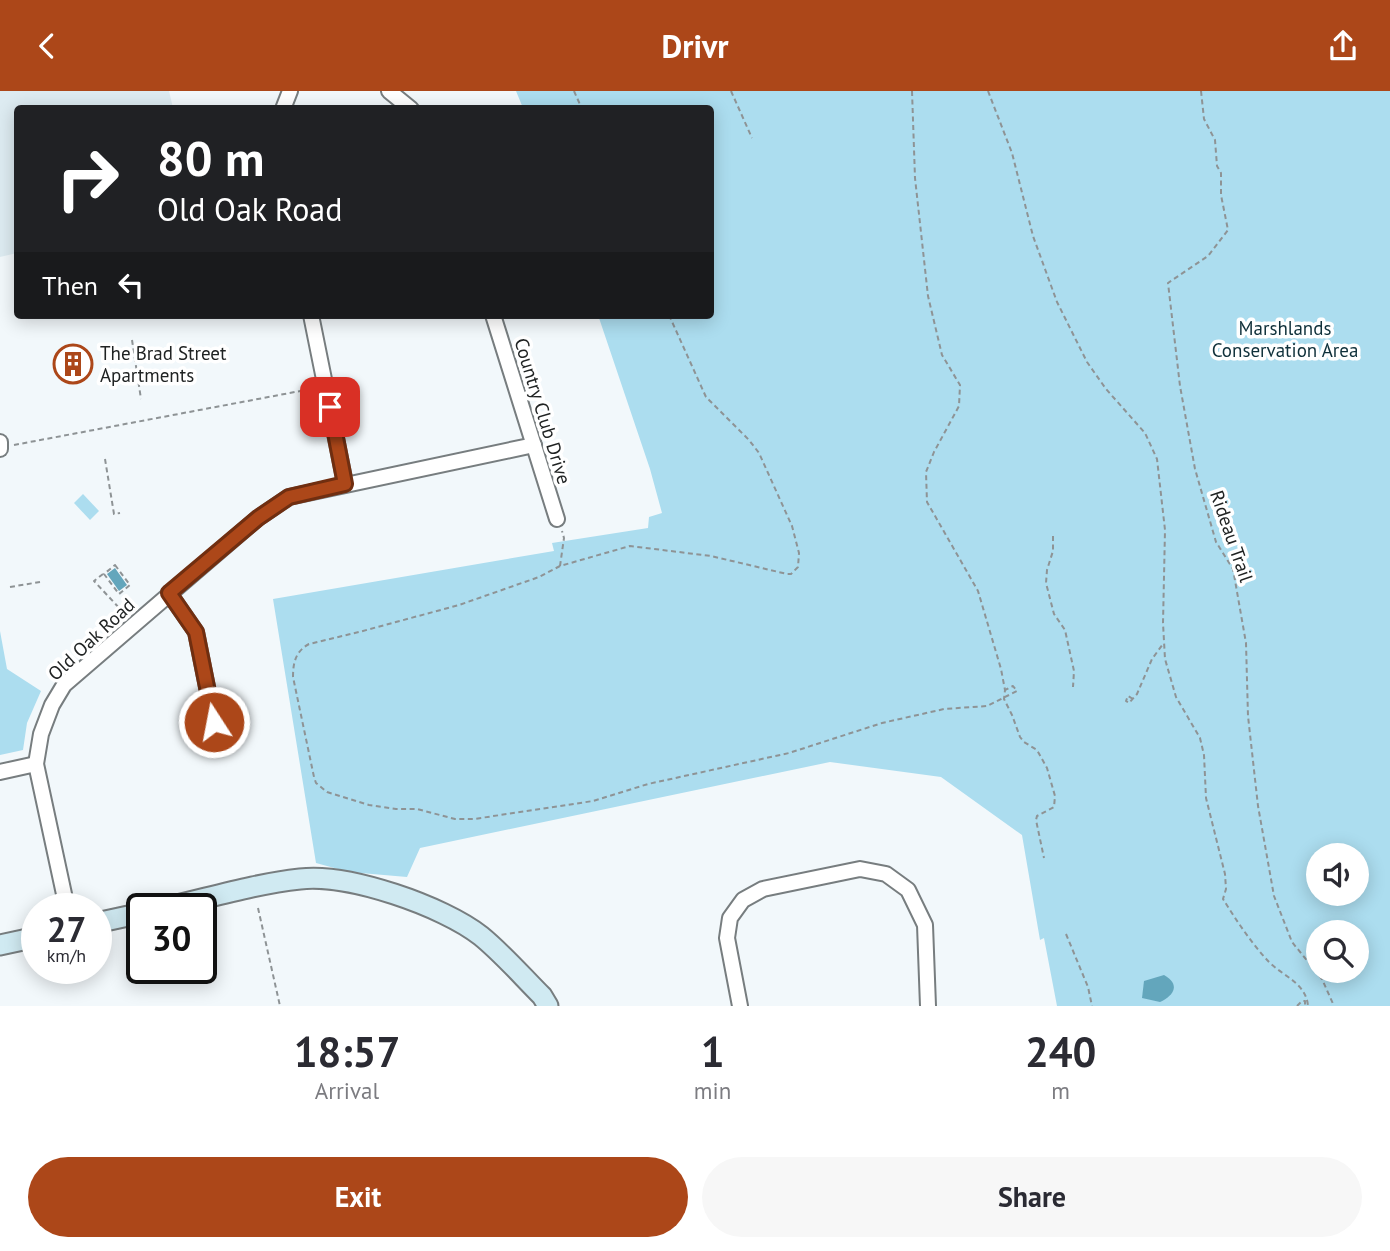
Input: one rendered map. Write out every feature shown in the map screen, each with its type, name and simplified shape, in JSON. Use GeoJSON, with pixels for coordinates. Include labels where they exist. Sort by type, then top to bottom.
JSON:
{"type":"FeatureCollection","features":[{"type":"Feature","properties":{"kind":"street"},"geometry":{"type":"LineString","coordinates":[[389,91],[406,105]]}},
{"type":"Feature","properties":{"kind":"street"},"geometry":{"type":"LineString","coordinates":[[312,319],[345,484]]}},
{"type":"Feature","properties":{"kind":"street","name":"Country Club Drive"},"geometry":{"type":"LineString","coordinates":[[494,319],[559,523]]}},
{"type":"Feature","properties":{"kind":"street","name":"Old Oak Road"},"geometry":{"type":"LineString","coordinates":[[64,893],[36,764],[41,734],[52,705],[64,685],[258,518],[289,497],[534,445]]}},
{"type":"Feature","properties":{"kind":"street"},"geometry":{"type":"LineString","coordinates":[[169,593],[196,632],[214,722]]}},
{"type":"Feature","properties":{"kind":"street"},"geometry":{"type":"LineString","coordinates":[[0,772],[36,764]]}},
{"type":"Feature","properties":{"kind":"street"},"geometry":{"type":"LineString","coordinates":[[740,1006],[727,937],[730,918],[743,900],[763,889],[860,869],[886,874],[908,890],[925,925],[928,1006]]}},
{"type":"Feature","properties":{"kind":"street"},"geometry":{"type":"LineString","coordinates":[[217,897],[302,879],[340,880],[387,892],[440,913],[479,935],[542,996],[548,1006]]}},
{"type":"Feature","properties":{"kind":"street"},"geometry":{"type":"LineString","coordinates":[[0,945],[21,940]]}},
{"type":"Feature","properties":{"kind":"path"},"geometry":{"type":"LineString","coordinates":[[731,91],[752,138]]}},
{"type":"Feature","properties":{"kind":"path"},"geometry":{"type":"LineString","coordinates":[[912,91],[917,203],[931,314],[942,355],[960,385],[960,406],[926,472],[926,502],[978,590],[1001,669],[1004,699],[1020,737],[1037,750],[1052,783],[1054,807],[1037,816],[1035,820],[1044,858]]}},
{"type":"Feature","properties":{"kind":"path"},"geometry":{"type":"LineString","coordinates":[[988,91],[1012,153],[1033,236],[1057,302],[1087,362],[1106,389],[1145,433],[1157,459],[1166,542],[1164,643],[1168,675],[1176,697],[1200,738],[1204,755],[1206,798],[1225,874],[1226,889],[1223,899]]}},
{"type":"Feature","properties":{"kind":"path","name":"Rideau Trail"},"geometry":{"type":"LineString","coordinates":[[1201,91],[1204,118],[1215,139],[1228,230],[1208,256],[1168,283],[1180,386],[1195,468],[1216,542],[1233,569],[1245,643],[1248,716],[1258,806],[1274,896],[1292,942],[1322,979],[1334,1006]]}},
{"type":"Feature","properties":{"kind":"path"},"geometry":{"type":"LineString","coordinates":[[671,319],[706,397],[759,453],[792,526],[799,553],[798,567],[791,574],[787,574],[701,555],[631,546],[561,566],[539,577],[459,605],[309,643],[302,647],[295,660],[293,677],[314,777],[321,788],[369,805],[417,809],[455,819],[474,819],[593,801],[659,781],[789,753],[862,727],[944,709],[987,706],[1017,691],[1013,686],[1005,690]]}},
{"type":"Feature","properties":{"kind":"path"},"geometry":{"type":"LineString","coordinates":[[132,340],[141,399]]}},
{"type":"Feature","properties":{"kind":"path"},"geometry":{"type":"LineString","coordinates":[[0,446],[312,389]]}},
{"type":"Feature","properties":{"kind":"path"},"geometry":{"type":"LineString","coordinates":[[105,459],[114,514],[120,513]]}},
{"type":"Feature","properties":{"kind":"path"},"geometry":{"type":"LineString","coordinates":[[559,523],[565,538],[561,566]]}},
{"type":"Feature","properties":{"kind":"path"},"geometry":{"type":"LineString","coordinates":[[1053,536],[1053,551],[1046,583],[1054,614],[1065,630],[1074,671],[1073,687]]}},
{"type":"Feature","properties":{"kind":"path"},"geometry":{"type":"LineString","coordinates":[[94,581],[115,565],[130,585],[119,594],[104,574]]}},
{"type":"Feature","properties":{"kind":"path"},"geometry":{"type":"LineString","coordinates":[[91,577],[123,612]]}},
{"type":"Feature","properties":{"kind":"path"},"geometry":{"type":"LineString","coordinates":[[10,587],[40,582]]}},
{"type":"Feature","properties":{"kind":"path"},"geometry":{"type":"LineString","coordinates":[[1133,699],[1152,659],[1164,643]]}},
{"type":"Feature","properties":{"kind":"path"},"geometry":{"type":"LineString","coordinates":[[1216,899],[1223,899]]}},
{"type":"Feature","properties":{"kind":"path"},"geometry":{"type":"LineString","coordinates":[[1223,899],[1270,963],[1303,990],[1307,1006]]}},
{"type":"Feature","properties":{"kind":"path"},"geometry":{"type":"LineString","coordinates":[[258,908],[280,1006]]}},
{"type":"Feature","properties":{"kind":"path"},"geometry":{"type":"LineString","coordinates":[[1066,934],[1088,988],[1092,1006]]}},
{"type":"Feature","properties":{"kind":"path"},"geometry":{"type":"LineString","coordinates":[[1298,1006],[1305,1001],[1307,1006]]}},
{"type":"Feature","properties":{"kind":"shaded area"},"geometry":{"type":"Polygon","coordinates":[[[0,91],[169,91],[172,105],[14,105],[14,254],[0,257],[0,91]]]}},
{"type":"Feature","properties":{"kind":"shaded area"},"geometry":{"type":"Polygon","coordinates":[[[115,568],[127,585],[119,591],[107,574],[115,568]]]}},
{"type":"Feature","properties":{"kind":"shaded area"},"geometry":{"type":"Polygon","coordinates":[[[1164,975],[1174,986],[1172,993],[1160,1002],[1142,998],[1144,981],[1164,975]]]}},
{"type":"Feature","properties":{"kind":"green space","name":"Marshlands Conservation Area"},"geometry":{"type":"Polygon","coordinates":[[[516,91],[1390,91],[1390,1006],[1057,1006],[1044,938],[1040,940],[1022,835],[941,777],[830,762],[420,848],[407,877],[349,872],[316,863],[273,599],[554,551],[552,543],[648,528],[649,517],[662,513],[650,469],[599,319],[714,319],[714,105],[522,105],[516,91]]]}},
{"type":"Feature","properties":{"kind":"green space"},"geometry":{"type":"Polygon","coordinates":[[[83,494],[99,511],[90,520],[74,503],[83,494]]]}},
{"type":"Feature","properties":{"kind":"green space"},"geometry":{"type":"Polygon","coordinates":[[[0,631],[7,669],[41,691],[27,723],[23,750],[0,755],[0,631]]]}},
{"type":"Feature","properties":{"kind":"place","name":"The Brad Street Apartments"},"geometry":{"type":"Point","coordinates":[73,364]}},
{"type":"Feature","properties":{"kind":"route"},"geometry":{"type":"LineString","coordinates":[[214,722],[196,632],[169,593],[258,518],[289,497],[345,484],[330,407]]}}]}
